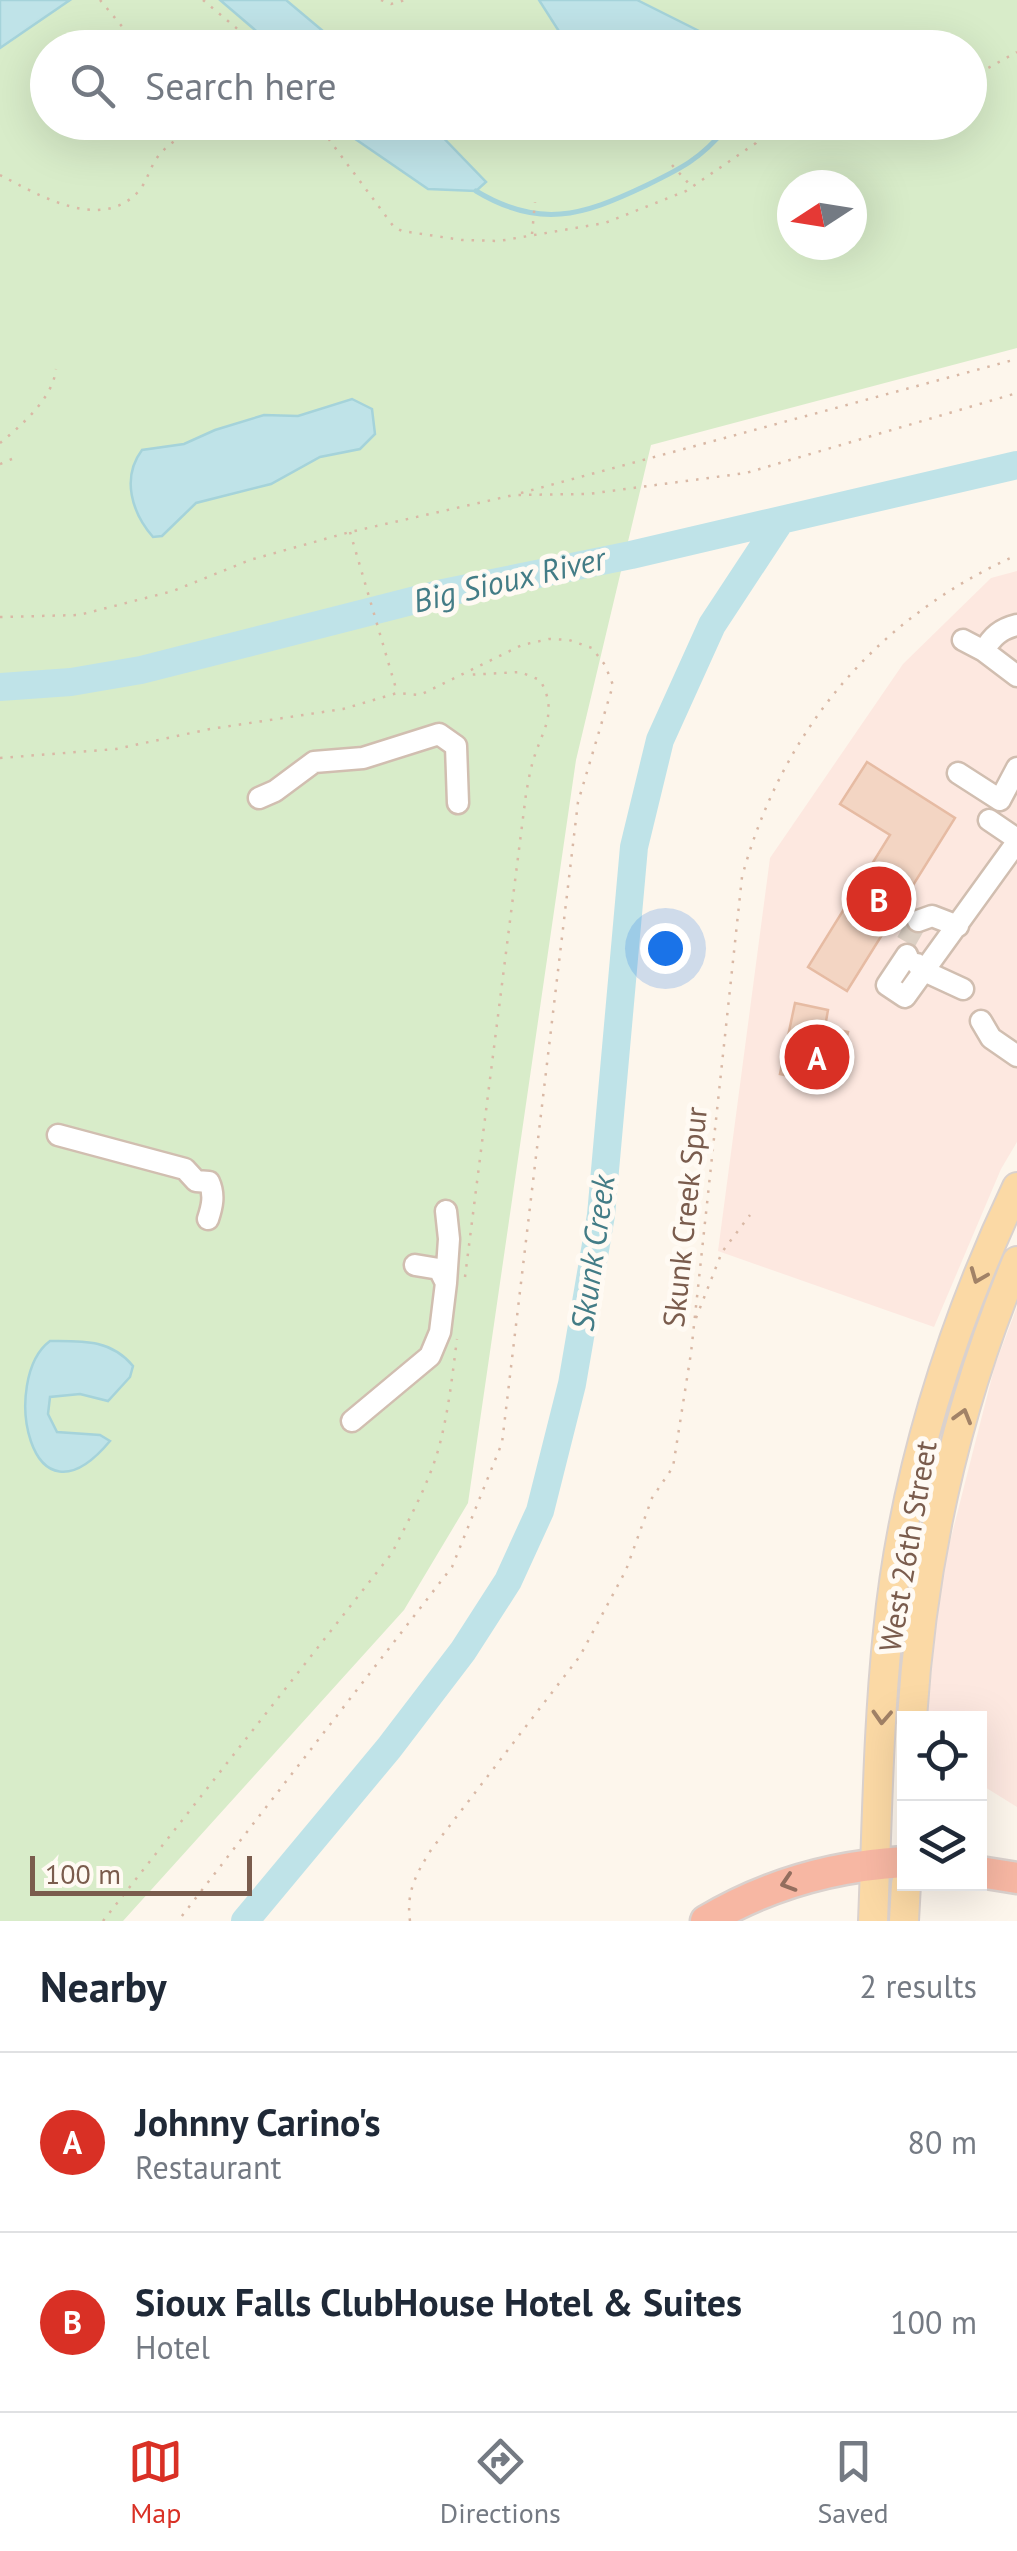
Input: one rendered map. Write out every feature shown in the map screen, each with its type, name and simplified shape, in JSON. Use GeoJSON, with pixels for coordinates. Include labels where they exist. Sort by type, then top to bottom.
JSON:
{"type":"FeatureCollection","features":[{"type":"Feature","properties":{"kind":"highway"},"geometry":{"type":"LineString","coordinates":[[706,1921],[777,1886],[839,1869],[890,1863]]}},
{"type":"Feature","properties":{"kind":"highway"},"geometry":{"type":"LineString","coordinates":[[987,1873],[1017,1878]]}},
{"type":"Feature","properties":{"kind":"main road","name":"West 26th Street"},"geometry":{"type":"LineString","coordinates":[[873,1921],[890,1863],[888,1629],[902,1537],[926,1434],[956,1334],[1017,1187]]}},
{"type":"Feature","properties":{"kind":"main road","name":"West 26th Street"},"geometry":{"type":"LineString","coordinates":[[912,1711],[918,1632],[943,1494],[980,1360],[1017,1261]]}},
{"type":"Feature","properties":{"kind":"main road"},"geometry":{"type":"LineString","coordinates":[[904,1921],[906,1891]]}},
{"type":"Feature","properties":{"kind":"lane"},"geometry":{"type":"LineString","coordinates":[[984,651],[1004,628],[1017,625]]}},
{"type":"Feature","properties":{"kind":"lane"},"geometry":{"type":"LineString","coordinates":[[962,640],[1017,676]]}},
{"type":"Feature","properties":{"kind":"lane"},"geometry":{"type":"LineString","coordinates":[[259,798],[314,762],[364,758],[439,734],[456,746],[458,802]]}},
{"type":"Feature","properties":{"kind":"lane"},"geometry":{"type":"LineString","coordinates":[[958,774],[1000,800],[1017,768]]}},
{"type":"Feature","properties":{"kind":"lane"},"geometry":{"type":"LineString","coordinates":[[963,989],[924,971],[906,948],[887,984],[906,997],[924,971],[958,926],[1017,841],[989,820]]}},
{"type":"Feature","properties":{"kind":"lane"},"geometry":{"type":"LineString","coordinates":[[918,921],[932,916],[958,926]]}},
{"type":"Feature","properties":{"kind":"lane"},"geometry":{"type":"LineString","coordinates":[[981,1021],[991,1038],[1017,1056]]}},
{"type":"Feature","properties":{"kind":"lane"},"geometry":{"type":"LineString","coordinates":[[58,1135],[185,1168],[196,1180],[208,1182],[212,1190],[208,1219]]}},
{"type":"Feature","properties":{"kind":"lane"},"geometry":{"type":"LineString","coordinates":[[352,1422],[430,1356],[455,1286],[446,1210]]}},
{"type":"Feature","properties":{"kind":"lane"},"geometry":{"type":"LineString","coordinates":[[415,1265],[439,1269],[455,1286]]}},
{"type":"Feature","properties":{"kind":"path"},"geometry":{"type":"LineString","coordinates":[[100,0],[125,30]]}},
{"type":"Feature","properties":{"kind":"path"},"geometry":{"type":"LineString","coordinates":[[202,0],[238,30]]}},
{"type":"Feature","properties":{"kind":"path"},"geometry":{"type":"LineString","coordinates":[[381,0],[391,4],[405,0]]}},
{"type":"Feature","properties":{"kind":"path"},"geometry":{"type":"LineString","coordinates":[[987,69],[1017,52]]}},
{"type":"Feature","properties":{"kind":"path"},"geometry":{"type":"LineString","coordinates":[[0,175],[60,205],[94,210],[121,204],[138,192],[161,152],[179,140]]}},
{"type":"Feature","properties":{"kind":"path"},"geometry":{"type":"LineString","coordinates":[[331,140],[388,219],[402,231],[484,242],[605,223],[637,213],[692,187],[758,140]]}},
{"type":"Feature","properties":{"kind":"path"},"geometry":{"type":"LineString","coordinates":[[672,165],[692,187]]}},
{"type":"Feature","properties":{"kind":"path"},"geometry":{"type":"LineString","coordinates":[[532,235],[535,202]]}},
{"type":"Feature","properties":{"kind":"path"},"geometry":{"type":"LineString","coordinates":[[0,617],[79,615],[173,591],[250,560],[350,532],[514,495],[1017,359]]}},
{"type":"Feature","properties":{"kind":"path"},"geometry":{"type":"LineString","coordinates":[[0,443],[55,384],[56,369]]}},
{"type":"Feature","properties":{"kind":"path"},"geometry":{"type":"LineString","coordinates":[[514,495],[588,494],[746,473],[1017,393]]}},
{"type":"Feature","properties":{"kind":"path"},"geometry":{"type":"LineString","coordinates":[[0,464],[12,459]]}},
{"type":"Feature","properties":{"kind":"path"},"geometry":{"type":"LineString","coordinates":[[350,532],[397,693]]}},
{"type":"Feature","properties":{"kind":"path","name":"Skunk Creek Spur"},"geometry":{"type":"LineString","coordinates":[[410,1921],[409,1890],[431,1850],[580,1656],[613,1600],[652,1498],[673,1467],[694,1324],[742,877],[762,812],[822,708],[879,644],[946,592],[1017,555]]}},
{"type":"Feature","properties":{"kind":"path"},"geometry":{"type":"LineString","coordinates":[[0,758],[116,749],[210,729],[343,709],[397,693],[420,694],[522,646],[550,639],[569,640],[592,648],[605,664],[613,685],[578,802],[502,1442],[452,1568],[178,1921]]}},
{"type":"Feature","properties":{"kind":"path"},"geometry":{"type":"LineString","coordinates":[[455,1286],[526,794],[534,757],[547,729],[549,706],[540,680],[520,672],[460,676]]}},
{"type":"Feature","properties":{"kind":"path"},"geometry":{"type":"LineString","coordinates":[[694,1324],[722,1252],[750,1215]]}},
{"type":"Feature","properties":{"kind":"path"},"geometry":{"type":"LineString","coordinates":[[103,1921],[392,1553],[436,1455],[446,1417],[459,1325]]}},
{"type":"Feature","properties":{"kind":"shaded area"},"geometry":{"type":"Polygon","coordinates":[[[1017,571],[1017,1142],[1001,1169],[934,1327],[718,1251],[770,858],[903,664],[991,578],[1017,571]]]}},
{"type":"Feature","properties":{"kind":"shaded area"},"geometry":{"type":"Polygon","coordinates":[[[1017,1307],[1017,1807],[987,1788],[987,1711],[928,1711],[941,1577],[995,1365],[1017,1307]]]}},
{"type":"Feature","properties":{"kind":"green space"},"geometry":{"type":"Polygon","coordinates":[[[0,0],[1017,0],[1017,348],[651,445],[576,760],[468,1503],[404,1610],[123,1921],[0,1921],[0,0]]]}},
{"type":"Feature","properties":{"kind":"water"},"geometry":{"type":"Polygon","coordinates":[[[0,0],[70,0],[0,48],[0,0]]]}},
{"type":"Feature","properties":{"kind":"water"},"geometry":{"type":"Polygon","coordinates":[[[220,0],[286,0],[322,30],[255,30],[220,0]]]}},
{"type":"Feature","properties":{"kind":"water"},"geometry":{"type":"Polygon","coordinates":[[[539,0],[637,0],[697,30],[558,30],[539,0]]]}},
{"type":"Feature","properties":{"kind":"water"},"geometry":{"type":"Polygon","coordinates":[[[357,140],[445,140],[486,182],[476,191],[428,189],[357,140]]]}},
{"type":"Feature","properties":{"kind":"water"},"geometry":{"type":"Polygon","coordinates":[[[352,399],[372,409],[375,434],[360,449],[320,457],[271,484],[196,503],[162,536],[153,537],[139,517],[131,484],[142,450],[184,444],[264,415],[298,416],[352,399]]]}},
{"type":"Feature","properties":{"kind":"water"},"geometry":{"type":"Polygon","coordinates":[[[50,1341],[106,1346],[133,1366],[130,1377],[108,1401],[80,1394],[50,1397],[48,1414],[57,1432],[100,1435],[110,1441],[82,1466],[59,1472],[42,1462],[31,1441],[26,1414],[27,1386],[35,1360],[50,1341]]]}},
{"type":"Feature","properties":{"kind":"building"},"geometry":{"type":"Polygon","coordinates":[[[867,762],[955,818],[847,991],[808,967],[890,835],[840,804],[867,762]]]}},
{"type":"Feature","properties":{"kind":"building"},"geometry":{"type":"Polygon","coordinates":[[[795,1003],[828,1010],[825,1027],[848,1032],[836,1086],[780,1074],[795,1003]]]}},
{"type":"Feature","properties":{"kind":"waterway"},"geometry":{"type":"LineString","coordinates":[[476,191],[520,210],[541,214],[580,211],[679,168],[715,140]]}},
{"type":"Feature","properties":{"kind":"waterway","name":"Big Sioux River"},"geometry":{"type":"LineString","coordinates":[[0,687],[71,682],[141,670],[443,593],[631,555],[1017,465]]}},
{"type":"Feature","properties":{"kind":"waterway","name":"Skunk Creek"},"geometry":{"type":"LineString","coordinates":[[245,1921],[389,1748],[463,1651],[508,1581],[540,1511],[572,1384],[601,1215],[634,847],[660,740],[712,625],[781,520]]}},
{"type":"Feature","properties":{"kind":"tunnel"},"geometry":{"type":"LineString","coordinates":[[906,942],[918,921]]}},
{"type":"Feature","properties":{"kind":"place","name":"Sioux Falls ClubHouse Hotel & Suites"},"geometry":{"type":"Point","coordinates":[879,899]}},
{"type":"Feature","properties":{"kind":"place","name":"Johnny Carino's"},"geometry":{"type":"Point","coordinates":[817,1057]}}]}
